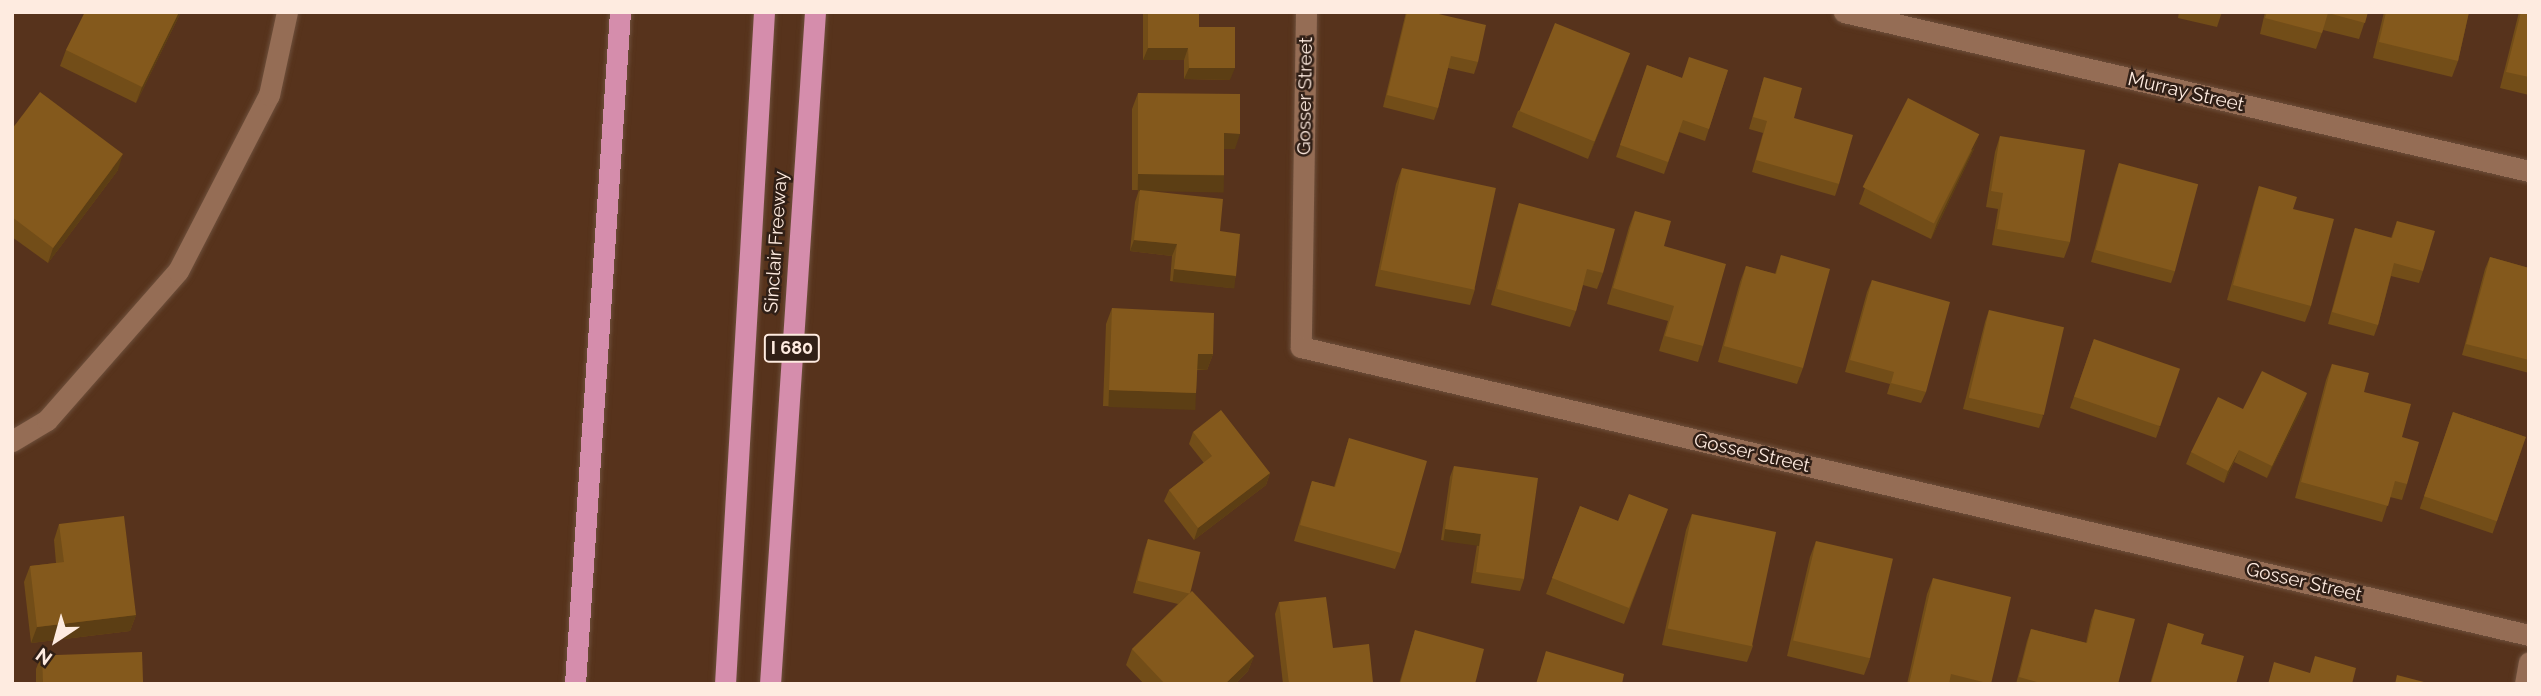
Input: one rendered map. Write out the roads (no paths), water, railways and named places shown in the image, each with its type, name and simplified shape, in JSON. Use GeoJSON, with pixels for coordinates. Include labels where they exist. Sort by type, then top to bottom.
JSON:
{"type":"FeatureCollection","features":[{"type":"Feature","properties":{"kind":"highway"},"geometry":{"type":"LineString","coordinates":[[575,684],[620,12]]}},
{"type":"Feature","properties":{"kind":"highway","name":"I 680"},"geometry":{"type":"LineString","coordinates":[[725,684],[764,12]]}},
{"type":"Feature","properties":{"kind":"highway","name":"Sinclair Freeway"},"geometry":{"type":"LineString","coordinates":[[770,684],[815,12]]}},
{"type":"Feature","properties":{"kind":"street"},"geometry":{"type":"LineString","coordinates":[[12,441],[47,420],[178,271],[269,95],[287,12]]}},
{"type":"Feature","properties":{"kind":"street","name":"Gosser Street"},"geometry":{"type":"LineString","coordinates":[[1306,12],[1301,347],[2529,635]]}},
{"type":"Feature","properties":{"kind":"street","name":"Murray Street"},"geometry":{"type":"LineString","coordinates":[[1844,12],[2529,171]]}},
{"type":"Feature","properties":{"kind":"street"},"geometry":{"type":"LineString","coordinates":[[2525,684],[2529,662]]}}]}
